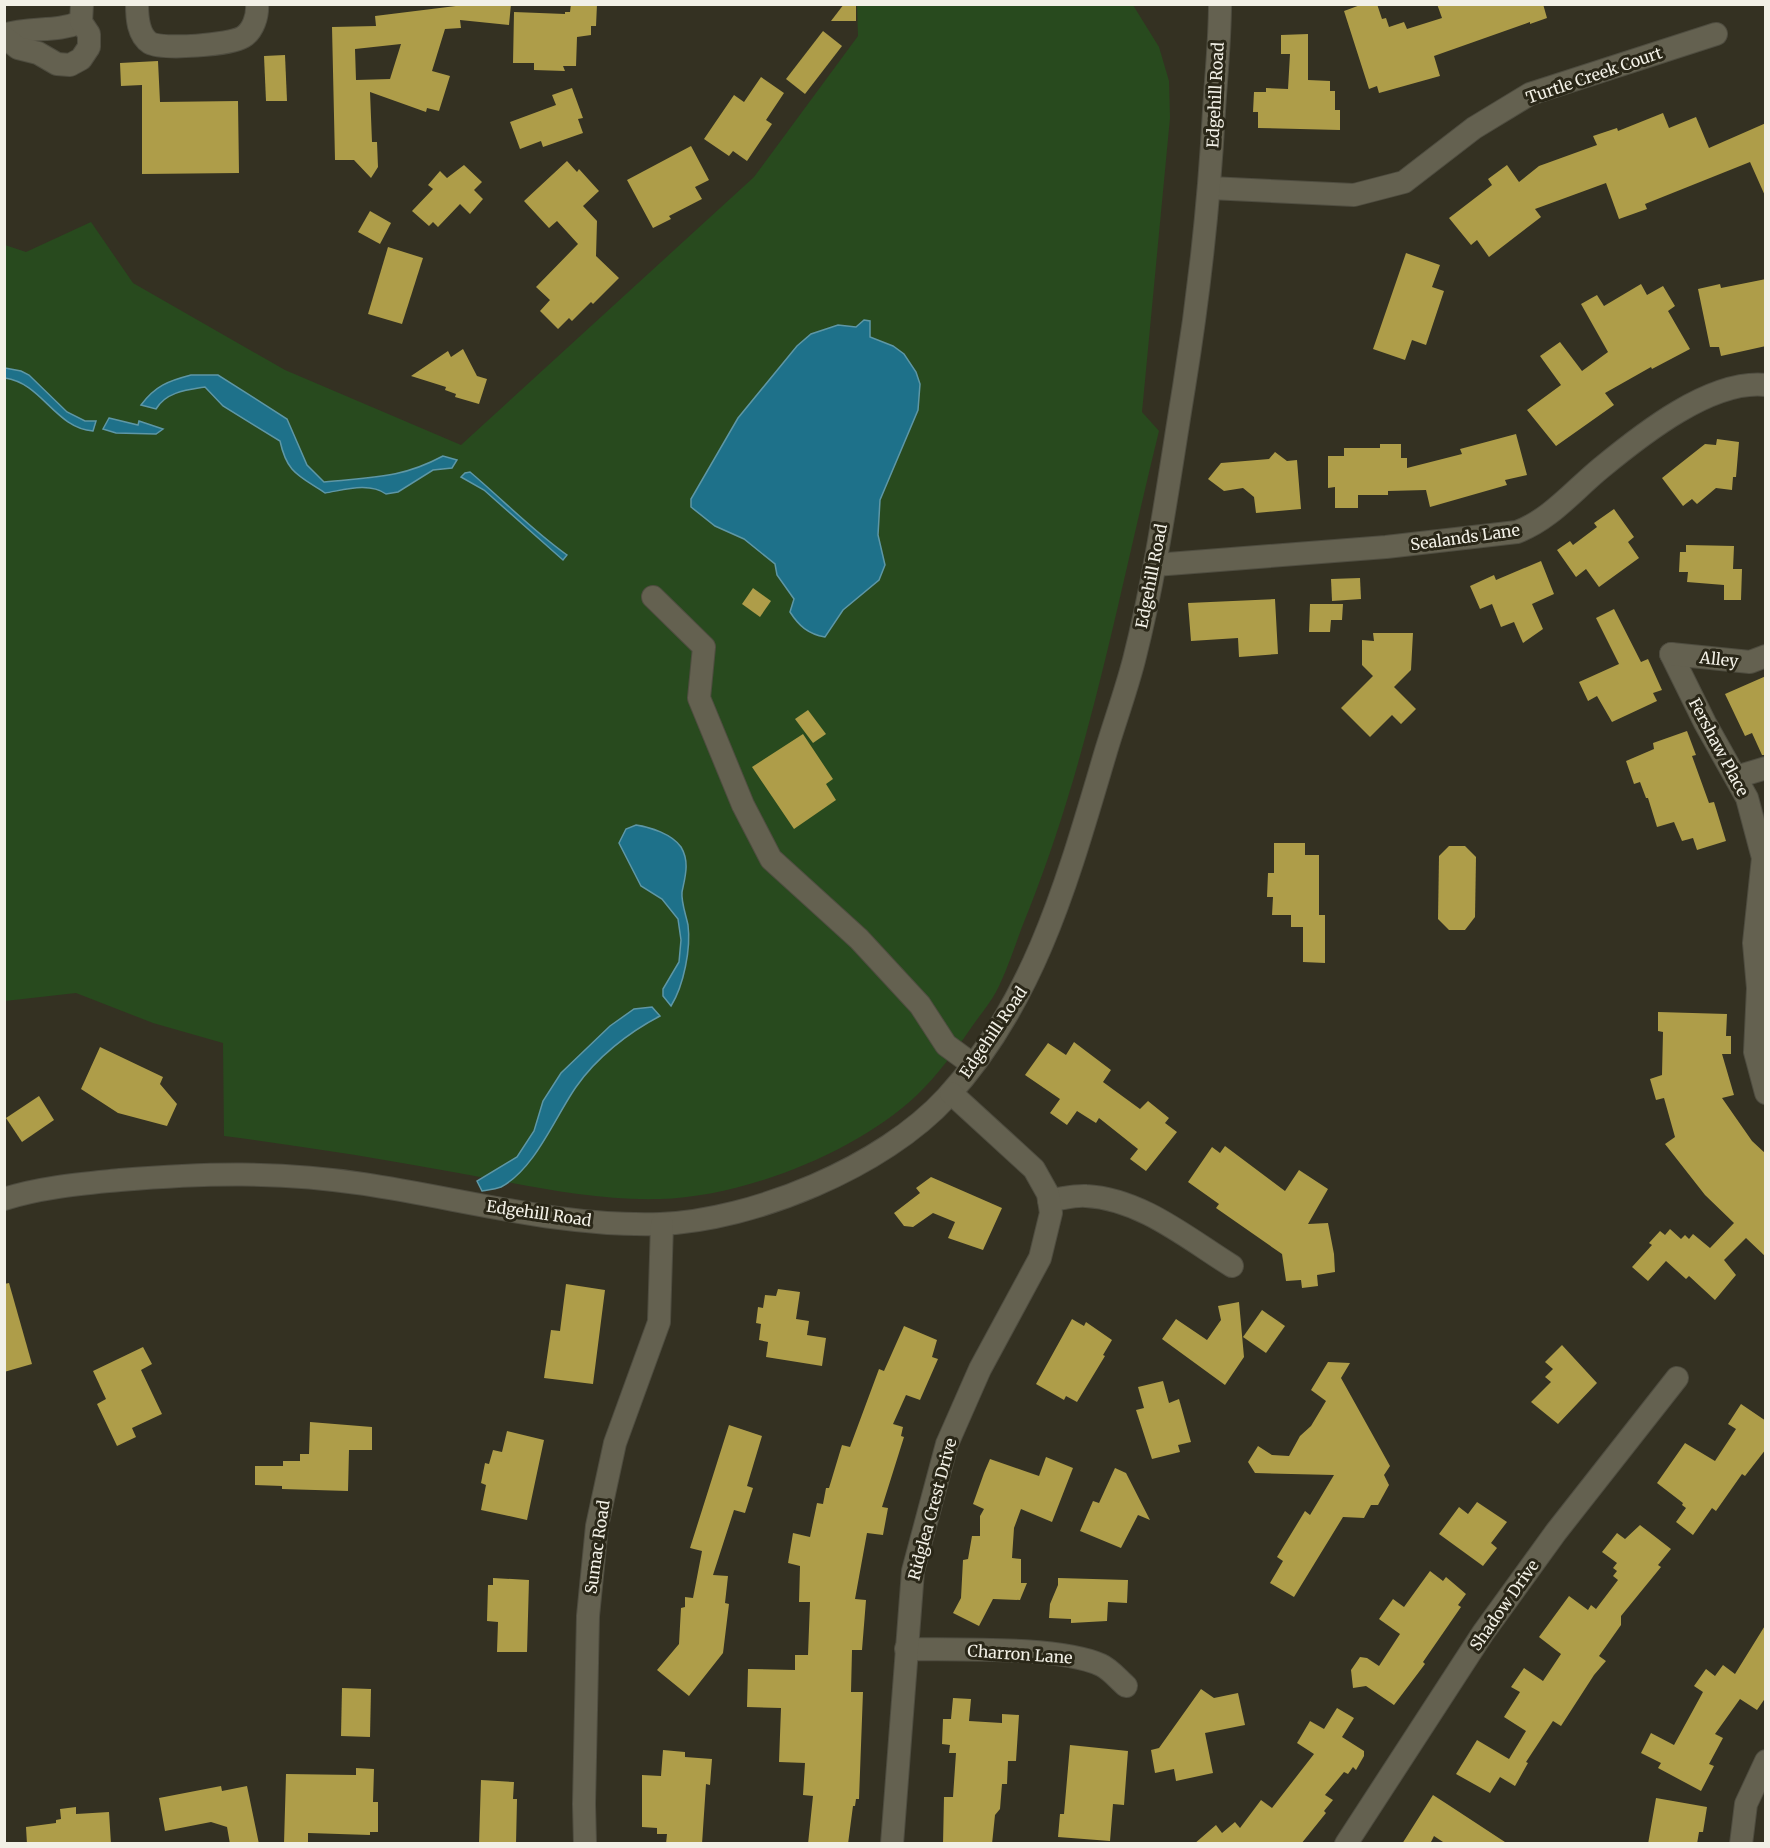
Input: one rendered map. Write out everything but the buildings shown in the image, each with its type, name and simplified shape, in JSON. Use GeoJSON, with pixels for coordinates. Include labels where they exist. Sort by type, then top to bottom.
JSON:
{"type":"FeatureCollection","features":[{"type":"Feature","properties":{"kind":"street"},"geometry":{"type":"LineString","coordinates":[[137,4],[139,26],[144,37],[160,46],[219,43],[242,38],[249,33],[255,22],[257,4]]}},
{"type":"Feature","properties":{"kind":"street","name":"Edgehill Road"},"geometry":{"type":"LineString","coordinates":[[4,1199],[35,1190],[93,1183],[184,1175],[284,1173],[366,1184],[541,1216],[662,1224],[692,1221],[755,1207],[811,1186],[881,1151],[922,1122],[951,1093],[972,1064],[1023,989],[1046,940],[1081,841],[1133,662],[1155,565],[1200,289],[1210,188],[1218,9]]}},
{"type":"Feature","properties":{"kind":"street"},"geometry":{"type":"LineString","coordinates":[[82,13],[89,34],[89,47],[81,59],[70,65],[57,64],[38,53],[18,48],[4,36],[22,29],[53,31],[82,13]]}},
{"type":"Feature","properties":{"kind":"street"},"geometry":{"type":"LineString","coordinates":[[38,53],[42,30]]}},
{"type":"Feature","properties":{"kind":"street","name":"Turtle Creek Court"},"geometry":{"type":"LineString","coordinates":[[1210,188],[1354,195],[1404,182],[1474,128],[1530,94],[1716,34]]}},
{"type":"Feature","properties":{"kind":"street","name":"Sealands Lane"},"geometry":{"type":"LineString","coordinates":[[1155,565],[1409,544],[1517,532],[1538,524],[1601,468],[1664,421],[1724,389],[1754,384],[1766,385]]}},
{"type":"Feature","properties":{"kind":"street"},"geometry":{"type":"LineString","coordinates":[[653,597],[704,647],[699,698],[743,806],[771,859],[867,947],[920,1005],[946,1045],[972,1064]]}},
{"type":"Feature","properties":{"kind":"street","name":"Alley"},"geometry":{"type":"LineString","coordinates":[[1671,654],[1750,662],[1766,656]]}},
{"type":"Feature","properties":{"kind":"street","name":"Fershaw Place"},"geometry":{"type":"LineString","coordinates":[[1671,654],[1705,723],[1747,798],[1763,858],[1754,943],[1762,988],[1755,1052],[1766,1093]]}},
{"type":"Feature","properties":{"kind":"street"},"geometry":{"type":"LineString","coordinates":[[1736,777],[1766,768]]}},
{"type":"Feature","properties":{"kind":"street","name":"Ridglea Crest Drive"},"geometry":{"type":"LineString","coordinates":[[892,1844],[913,1571],[947,1444],[980,1369],[1040,1258],[1051,1213],[1049,1200],[1034,1169],[951,1093]]}},
{"type":"Feature","properties":{"kind":"street"},"geometry":{"type":"LineString","coordinates":[[1049,1200],[1086,1196],[1121,1202],[1146,1212],[1232,1266]]}},
{"type":"Feature","properties":{"kind":"street","name":"Sumac Road"},"geometry":{"type":"LineString","coordinates":[[585,1844],[588,1616],[597,1526],[615,1443],[659,1322],[662,1224]]}},
{"type":"Feature","properties":{"kind":"street","name":"Shadow Drive"},"geometry":{"type":"LineString","coordinates":[[1346,1844],[1483,1633],[1556,1532],[1677,1378]]}},
{"type":"Feature","properties":{"kind":"street","name":"Charron Lane"},"geometry":{"type":"LineString","coordinates":[[906,1649],[1024,1653],[1081,1658],[1103,1666],[1126,1686]]}},
{"type":"Feature","properties":{"kind":"street"},"geometry":{"type":"LineString","coordinates":[[1741,1844],[1746,1804],[1766,1761]]}},
{"type":"Feature","properties":{"kind":"green space"},"geometry":{"type":"Polygon","coordinates":[[[857,5],[1133,5],[1159,47],[1169,81],[1170,118],[1142,412],[1159,431],[1102,674],[1069,794],[1050,853],[1009,963],[996,992],[932,1080],[892,1116],[863,1135],[831,1153],[762,1181],[692,1196],[660,1199],[608,1197],[556,1191],[339,1152],[224,1136],[223,1043],[153,1023],[76,993],[5,1001],[5,245],[26,252],[91,222],[133,283],[285,370],[461,445],[754,177],[858,36],[857,5]]]}},
{"type":"Feature","properties":{"kind":"water"},"geometry":{"type":"Polygon","coordinates":[[[864,320],[870,321],[870,337],[893,346],[904,354],[916,372],[920,384],[918,410],[880,500],[878,535],[885,565],[879,580],[843,610],[825,637],[809,631],[793,617],[790,612],[794,599],[777,575],[775,564],[744,539],[715,526],[691,507],[691,499],[738,418],[797,346],[811,334],[838,325],[856,327],[864,320]]]}},
{"type":"Feature","properties":{"kind":"water"},"geometry":{"type":"Polygon","coordinates":[[[5,368],[29,375],[67,412],[85,421],[96,421],[93,431],[68,422],[29,388],[5,378],[5,368]]]}},
{"type":"Feature","properties":{"kind":"water"},"geometry":{"type":"Polygon","coordinates":[[[191,375],[218,375],[287,419],[307,465],[324,482],[399,473],[443,456],[457,460],[452,468],[433,470],[398,492],[386,494],[372,488],[364,488],[325,493],[290,467],[280,441],[223,406],[205,387],[171,395],[156,409],[141,405],[151,393],[163,385],[191,375]]]}},
{"type":"Feature","properties":{"kind":"water"},"geometry":{"type":"Polygon","coordinates":[[[109,418],[138,425],[139,421],[163,429],[156,434],[116,433],[103,429],[109,418]]]}},
{"type":"Feature","properties":{"kind":"water"},"geometry":{"type":"Polygon","coordinates":[[[470,472],[567,555],[563,560],[484,490],[461,477],[470,472]]]}},
{"type":"Feature","properties":{"kind":"water"},"geometry":{"type":"Polygon","coordinates":[[[636,825],[654,829],[672,838],[681,847],[685,858],[686,870],[682,896],[689,934],[686,966],[671,1006],[663,996],[663,989],[679,962],[681,940],[678,919],[662,899],[641,886],[619,843],[626,829],[636,825]]]}},
{"type":"Feature","properties":{"kind":"water"},"geometry":{"type":"Polygon","coordinates":[[[652,1007],[660,1016],[625,1038],[584,1076],[524,1168],[501,1187],[482,1191],[477,1181],[517,1157],[534,1131],[543,1101],[561,1073],[610,1026],[634,1009],[652,1007]]]}}]}
